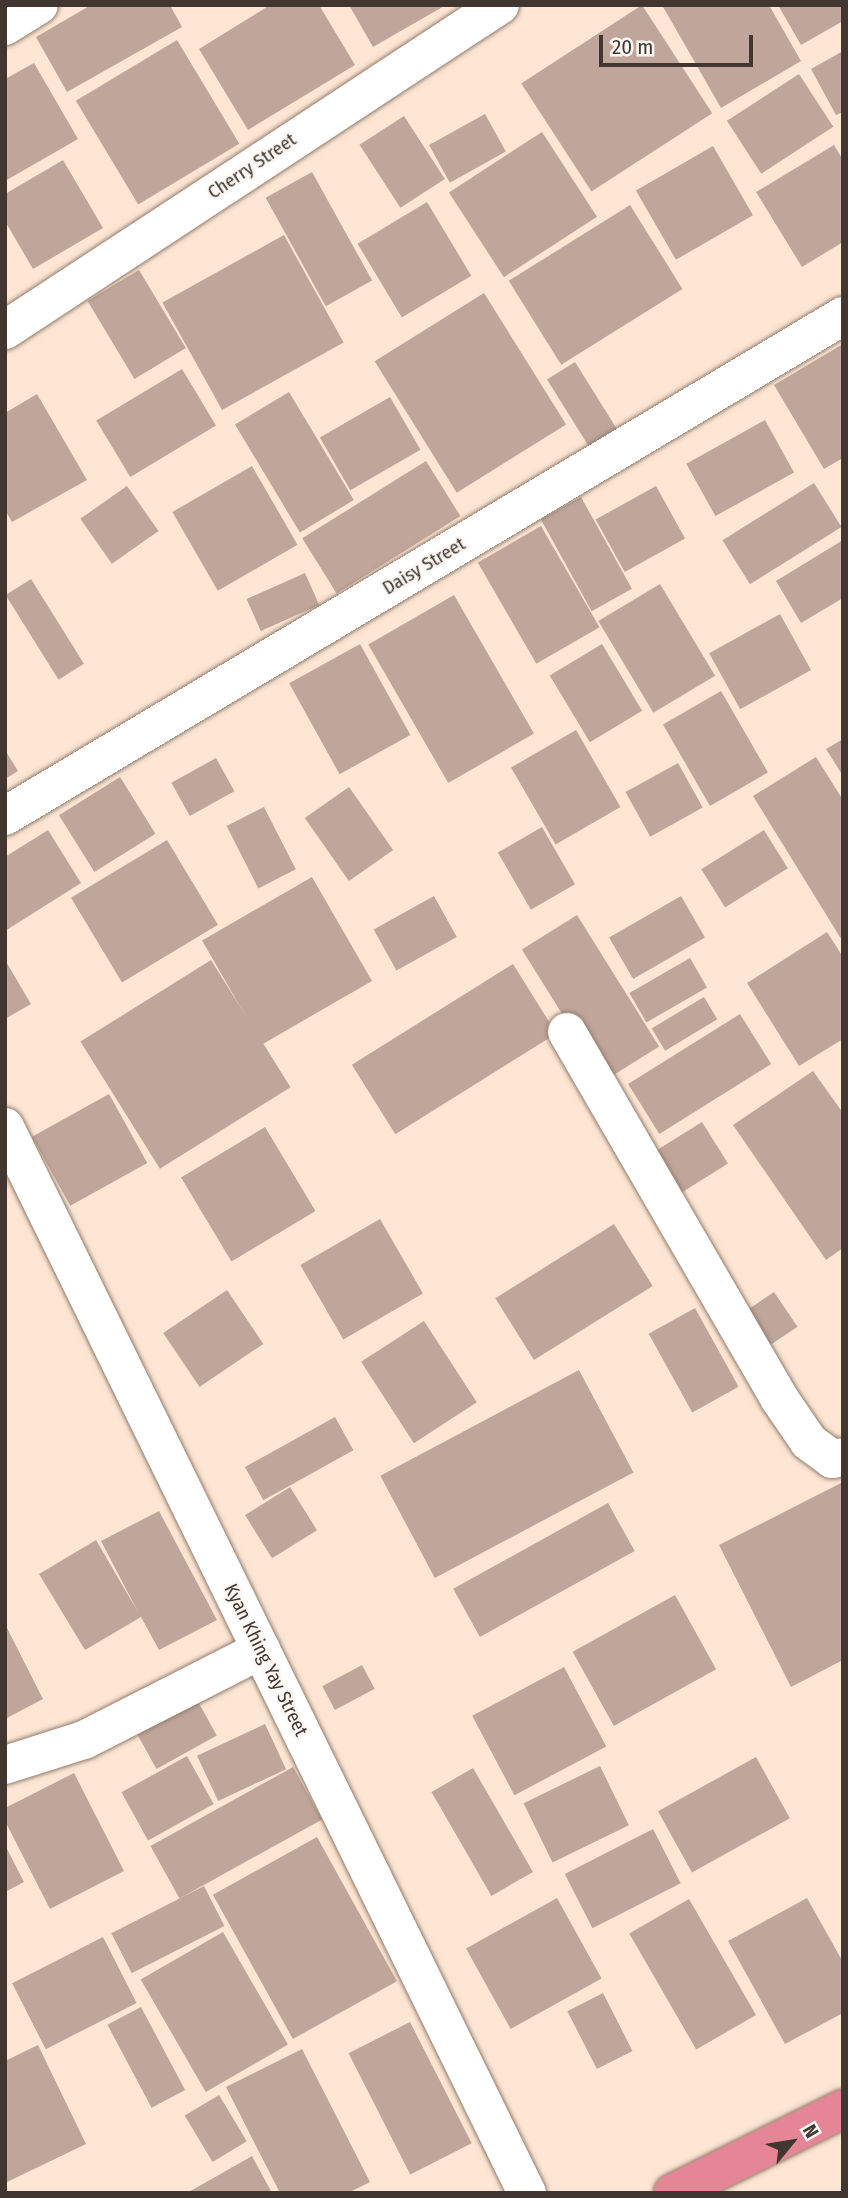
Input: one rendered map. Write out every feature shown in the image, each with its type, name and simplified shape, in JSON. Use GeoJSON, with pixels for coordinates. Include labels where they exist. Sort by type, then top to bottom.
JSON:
{"type":"FeatureCollection","features":[{"type":"Feature","properties":{"kind":"highway"},"geometry":{"type":"LineString","coordinates":[[673,2193],[843,2109]]}},
{"type":"Feature","properties":{"kind":"street"},"geometry":{"type":"LineString","coordinates":[[5,26],[39,5]]}},
{"type":"Feature","properties":{"kind":"street","name":"Cherry Street"},"geometry":{"type":"LineString","coordinates":[[5,330],[500,5]]}},
{"type":"Feature","properties":{"kind":"street","name":"Daisy Street"},"geometry":{"type":"LineString","coordinates":[[5,816],[843,316]]}},
{"type":"Feature","properties":{"kind":"street"},"geometry":{"type":"LineString","coordinates":[[567,1032],[779,1398],[808,1442],[832,1459],[843,1457]]}},
{"type":"Feature","properties":{"kind":"street","name":"Kyan Khing Yay Street"},"geometry":{"type":"LineString","coordinates":[[5,1127],[527,2193]]}},
{"type":"Feature","properties":{"kind":"street"},"geometry":{"type":"LineString","coordinates":[[5,1765],[84,1740],[261,1650]]}},
{"type":"Feature","properties":{"kind":"building"},"geometry":{"type":"Polygon","coordinates":[[[91,5],[170,5],[182,27],[67,92],[36,37],[91,5]]]}},
{"type":"Feature","properties":{"kind":"building"},"geometry":{"type":"Polygon","coordinates":[[[270,5],[319,5],[355,65],[248,130],[199,49],[270,5]]]}},
{"type":"Feature","properties":{"kind":"building"},"geometry":{"type":"Polygon","coordinates":[[[349,5],[446,5],[373,47],[349,5]]]}},
{"type":"Feature","properties":{"kind":"building"},"geometry":{"type":"Polygon","coordinates":[[[642,5],[712,113],[591,192],[521,83],[642,5]]]}},
{"type":"Feature","properties":{"kind":"building"},"geometry":{"type":"Polygon","coordinates":[[[662,5],[769,5],[801,61],[721,108],[662,5]]]}},
{"type":"Feature","properties":{"kind":"building"},"geometry":{"type":"Polygon","coordinates":[[[778,5],[843,5],[843,21],[801,45],[778,5]]]}},
{"type":"Feature","properties":{"kind":"building"},"geometry":{"type":"Polygon","coordinates":[[[177,40],[239,144],[138,204],[76,101],[177,40]]]}},
{"type":"Feature","properties":{"kind":"building"},"geometry":{"type":"Polygon","coordinates":[[[843,51],[843,112],[836,115],[811,69],[843,51]]]}},
{"type":"Feature","properties":{"kind":"building"},"geometry":{"type":"Polygon","coordinates":[[[34,63],[78,139],[5,181],[5,79],[34,63]]]}},
{"type":"Feature","properties":{"kind":"building"},"geometry":{"type":"Polygon","coordinates":[[[799,74],[833,127],[761,174],[727,121],[799,74]]]}},
{"type":"Feature","properties":{"kind":"building"},"geometry":{"type":"Polygon","coordinates":[[[485,114],[506,152],[450,183],[429,145],[485,114]]]}},
{"type":"Feature","properties":{"kind":"building"},"geometry":{"type":"Polygon","coordinates":[[[404,116],[445,179],[400,208],[360,145],[404,116]]]}},
{"type":"Feature","properties":{"kind":"building"},"geometry":{"type":"Polygon","coordinates":[[[542,132],[597,217],[504,277],[449,192],[542,132]]]}},
{"type":"Feature","properties":{"kind":"building"},"geometry":{"type":"Polygon","coordinates":[[[834,145],[843,160],[843,242],[802,267],[756,192],[834,145]]]}},
{"type":"Feature","properties":{"kind":"building"},"geometry":{"type":"Polygon","coordinates":[[[713,146],[753,215],[676,260],[636,190],[713,146]]]}},
{"type":"Feature","properties":{"kind":"building"},"geometry":{"type":"Polygon","coordinates":[[[63,160],[103,228],[33,269],[5,221],[5,194],[63,160]]]}},
{"type":"Feature","properties":{"kind":"building"},"geometry":{"type":"Polygon","coordinates":[[[312,172],[372,280],[326,306],[266,198],[312,172]]]}},
{"type":"Feature","properties":{"kind":"building"},"geometry":{"type":"Polygon","coordinates":[[[427,202],[471,276],[402,317],[358,244],[427,202]]]}},
{"type":"Feature","properties":{"kind":"building"},"geometry":{"type":"Polygon","coordinates":[[[630,205],[682,289],[561,365],[509,281],[630,205]]]}},
{"type":"Feature","properties":{"kind":"building"},"geometry":{"type":"Polygon","coordinates":[[[284,235],[344,343],[222,410],[162,302],[284,235]]]}},
{"type":"Feature","properties":{"kind":"building"},"geometry":{"type":"Polygon","coordinates":[[[139,270],[186,348],[134,379],[88,301],[139,270]]]}},
{"type":"Feature","properties":{"kind":"building"},"geometry":{"type":"Polygon","coordinates":[[[484,293],[566,424],[457,493],[375,361],[484,293]]]}},
{"type":"Feature","properties":{"kind":"building"},"geometry":{"type":"Polygon","coordinates":[[[843,344],[843,458],[824,469],[774,385],[843,344]]]}},
{"type":"Feature","properties":{"kind":"building"},"geometry":{"type":"Polygon","coordinates":[[[575,362],[622,437],[594,455],[547,379],[575,362]]]}},
{"type":"Feature","properties":{"kind":"building"},"geometry":{"type":"Polygon","coordinates":[[[182,369],[216,426],[130,477],[96,421],[182,369]]]}},
{"type":"Feature","properties":{"kind":"building"},"geometry":{"type":"Polygon","coordinates":[[[289,392],[354,500],[300,532],[235,424],[289,392]]]}},
{"type":"Feature","properties":{"kind":"building"},"geometry":{"type":"Polygon","coordinates":[[[37,394],[87,480],[12,522],[5,510],[5,413],[37,394]]]}},
{"type":"Feature","properties":{"kind":"building"},"geometry":{"type":"Polygon","coordinates":[[[390,397],[420,450],[350,490],[320,438],[390,397]]]}},
{"type":"Feature","properties":{"kind":"building"},"geometry":{"type":"Polygon","coordinates":[[[765,420],[794,472],[715,516],[686,464],[765,420]]]}},
{"type":"Feature","properties":{"kind":"building"},"geometry":{"type":"Polygon","coordinates":[[[426,461],[460,516],[337,593],[302,538],[426,461]]]}},
{"type":"Feature","properties":{"kind":"building"},"geometry":{"type":"Polygon","coordinates":[[[252,466],[298,545],[218,591],[172,512],[252,466]]]}},
{"type":"Feature","properties":{"kind":"building"},"geometry":{"type":"Polygon","coordinates":[[[814,483],[842,527],[750,584],[722,540],[814,483]]]}},
{"type":"Feature","properties":{"kind":"building"},"geometry":{"type":"Polygon","coordinates":[[[127,486],[159,531],[112,564],[80,519],[127,486]]]}},
{"type":"Feature","properties":{"kind":"building"},"geometry":{"type":"Polygon","coordinates":[[[656,486],[685,538],[625,572],[596,519],[656,486]]]}},
{"type":"Feature","properties":{"kind":"building"},"geometry":{"type":"Polygon","coordinates":[[[581,497],[632,589],[592,611],[541,519],[581,497]]]}},
{"type":"Feature","properties":{"kind":"building"},"geometry":{"type":"Polygon","coordinates":[[[541,526],[600,627],[536,664],[478,562],[541,526]]]}},
{"type":"Feature","properties":{"kind":"building"},"geometry":{"type":"Polygon","coordinates":[[[843,540],[843,598],[801,623],[776,581],[843,540]]]}},
{"type":"Feature","properties":{"kind":"building"},"geometry":{"type":"Polygon","coordinates":[[[305,573],[319,605],[261,631],[247,599],[305,573]]]}},
{"type":"Feature","properties":{"kind":"building"},"geometry":{"type":"Polygon","coordinates":[[[31,579],[84,664],[59,680],[6,595],[31,579]]]}},
{"type":"Feature","properties":{"kind":"building"},"geometry":{"type":"Polygon","coordinates":[[[660,584],[715,676],[653,713],[598,621],[660,584]]]}},
{"type":"Feature","properties":{"kind":"building"},"geometry":{"type":"Polygon","coordinates":[[[454,595],[534,734],[448,783],[368,644],[454,595]]]}},
{"type":"Feature","properties":{"kind":"building"},"geometry":{"type":"Polygon","coordinates":[[[780,614],[811,670],[740,709],[709,653],[780,614]]]}},
{"type":"Feature","properties":{"kind":"building"},"geometry":{"type":"Polygon","coordinates":[[[360,644],[410,735],[340,774],[289,683],[360,644]]]}},
{"type":"Feature","properties":{"kind":"building"},"geometry":{"type":"Polygon","coordinates":[[[602,644],[642,711],[590,742],[550,675],[602,644]]]}},
{"type":"Feature","properties":{"kind":"building"},"geometry":{"type":"Polygon","coordinates":[[[721,691],[768,772],[710,806],[663,724],[721,691]]]}},
{"type":"Feature","properties":{"kind":"building"},"geometry":{"type":"Polygon","coordinates":[[[576,730],[620,807],[556,845],[511,768],[576,730]]]}},
{"type":"Feature","properties":{"kind":"building"},"geometry":{"type":"Polygon","coordinates":[[[843,739],[843,776],[826,749],[843,739]]]}},
{"type":"Feature","properties":{"kind":"building"},"geometry":{"type":"Polygon","coordinates":[[[5,750],[18,771],[5,779],[5,750]]]}},
{"type":"Feature","properties":{"kind":"building"},"geometry":{"type":"Polygon","coordinates":[[[816,757],[843,800],[843,942],[753,796],[816,757]]]}},
{"type":"Feature","properties":{"kind":"building"},"geometry":{"type":"Polygon","coordinates":[[[216,758],[234,791],[190,816],[171,783],[216,758]]]}},
{"type":"Feature","properties":{"kind":"building"},"geometry":{"type":"Polygon","coordinates":[[[678,763],[703,808],[650,837],[626,792],[678,763]]]}},
{"type":"Feature","properties":{"kind":"building"},"geometry":{"type":"Polygon","coordinates":[[[120,777],[156,834],[94,872],[59,815],[120,777]]]}},
{"type":"Feature","properties":{"kind":"building"},"geometry":{"type":"Polygon","coordinates":[[[349,787],[393,850],[349,881],[305,818],[349,787]]]}},
{"type":"Feature","properties":{"kind":"building"},"geometry":{"type":"Polygon","coordinates":[[[264,807],[296,869],[258,888],[227,826],[264,807]]]}},
{"type":"Feature","properties":{"kind":"building"},"geometry":{"type":"Polygon","coordinates":[[[542,827],[575,884],[531,910],[498,852],[542,827]]]}},
{"type":"Feature","properties":{"kind":"building"},"geometry":{"type":"Polygon","coordinates":[[[48,830],[81,883],[5,931],[5,857],[48,830]]]}},
{"type":"Feature","properties":{"kind":"building"},"geometry":{"type":"Polygon","coordinates":[[[764,830],[788,868],[725,907],[701,869],[764,830]]]}},
{"type":"Feature","properties":{"kind":"building"},"geometry":{"type":"Polygon","coordinates":[[[167,840],[218,925],[122,983],[71,898],[167,840]]]}},
{"type":"Feature","properties":{"kind":"building"},"geometry":{"type":"Polygon","coordinates":[[[312,877],[372,981],[262,1044],[202,940],[312,877]]]}},
{"type":"Feature","properties":{"kind":"building"},"geometry":{"type":"Polygon","coordinates":[[[434,896],[457,937],[396,971],[374,929],[434,896]]]}},
{"type":"Feature","properties":{"kind":"building"},"geometry":{"type":"Polygon","coordinates":[[[681,896],[705,938],[633,979],[609,937],[681,896]]]}},
{"type":"Feature","properties":{"kind":"building"},"geometry":{"type":"Polygon","coordinates":[[[577,915],[659,1046],[604,1081],[522,949],[577,915]]]}},
{"type":"Feature","properties":{"kind":"building"},"geometry":{"type":"Polygon","coordinates":[[[827,932],[843,957],[843,1039],[799,1066],[747,983],[827,932]]]}},
{"type":"Feature","properties":{"kind":"building"},"geometry":{"type":"Polygon","coordinates":[[[690,958],[707,987],[646,1022],[629,993],[690,958]]]}},
{"type":"Feature","properties":{"kind":"building"},"geometry":{"type":"Polygon","coordinates":[[[5,960],[31,1004],[5,1019],[5,960]]]}},
{"type":"Feature","properties":{"kind":"building"},"geometry":{"type":"Polygon","coordinates":[[[211,960],[290,1087],[160,1169],[80,1042],[211,960]]]}},
{"type":"Feature","properties":{"kind":"building"},"geometry":{"type":"Polygon","coordinates":[[[513,964],[556,1034],[395,1134],[352,1065],[513,964]]]}},
{"type":"Feature","properties":{"kind":"building"},"geometry":{"type":"Polygon","coordinates":[[[704,997],[717,1019],[665,1051],[652,1028],[704,997]]]}},
{"type":"Feature","properties":{"kind":"building"},"geometry":{"type":"Polygon","coordinates":[[[740,1014],[771,1064],[659,1134],[628,1084],[740,1014]]]}},
{"type":"Feature","properties":{"kind":"building"},"geometry":{"type":"Polygon","coordinates":[[[813,1071],[843,1113],[843,1248],[826,1260],[733,1125],[813,1071]]]}},
{"type":"Feature","properties":{"kind":"building"},"geometry":{"type":"Polygon","coordinates":[[[109,1094],[147,1163],[70,1206],[32,1137],[109,1094]]]}},
{"type":"Feature","properties":{"kind":"building"},"geometry":{"type":"Polygon","coordinates":[[[702,1122],[728,1164],[676,1196],[650,1154],[702,1122]]]}},
{"type":"Feature","properties":{"kind":"building"},"geometry":{"type":"Polygon","coordinates":[[[265,1127],[315,1211],[231,1261],[181,1177],[265,1127]]]}},
{"type":"Feature","properties":{"kind":"building"},"geometry":{"type":"Polygon","coordinates":[[[380,1219],[423,1293],[343,1339],[300,1265],[380,1219]]]}},
{"type":"Feature","properties":{"kind":"building"},"geometry":{"type":"Polygon","coordinates":[[[614,1224],[653,1286],[534,1360],[495,1298],[614,1224]]]}},
{"type":"Feature","properties":{"kind":"building"},"geometry":{"type":"Polygon","coordinates":[[[227,1290],[263,1344],[200,1387],[163,1333],[227,1290]]]}},
{"type":"Feature","properties":{"kind":"building"},"geometry":{"type":"Polygon","coordinates":[[[774,1292],[797,1327],[766,1348],[742,1313],[774,1292]]]}},
{"type":"Feature","properties":{"kind":"building"},"geometry":{"type":"Polygon","coordinates":[[[695,1308],[739,1387],[692,1412],[649,1334],[695,1308]]]}},
{"type":"Feature","properties":{"kind":"building"},"geometry":{"type":"Polygon","coordinates":[[[424,1321],[477,1402],[414,1443],[361,1362],[424,1321]]]}},
{"type":"Feature","properties":{"kind":"building"},"geometry":{"type":"Polygon","coordinates":[[[579,1370],[633,1472],[435,1578],[380,1476],[579,1370]]]}},
{"type":"Feature","properties":{"kind":"building"},"geometry":{"type":"Polygon","coordinates":[[[335,1417],[353,1450],[263,1500],[245,1467],[335,1417]]]}},
{"type":"Feature","properties":{"kind":"building"},"geometry":{"type":"Polygon","coordinates":[[[843,1482],[843,1660],[791,1687],[719,1545],[843,1482]]]}},
{"type":"Feature","properties":{"kind":"building"},"geometry":{"type":"Polygon","coordinates":[[[290,1487],[317,1530],[272,1558],[245,1515],[290,1487]]]}},
{"type":"Feature","properties":{"kind":"building"},"geometry":{"type":"Polygon","coordinates":[[[608,1503],[635,1551],[480,1637],[453,1589],[608,1503]]]}},
{"type":"Feature","properties":{"kind":"building"},"geometry":{"type":"Polygon","coordinates":[[[159,1511],[217,1620],[159,1650],[141,1617],[85,1650],[39,1574],[96,1540],[138,1612],[101,1541],[159,1511]]]}},
{"type":"Feature","properties":{"kind":"building"},"geometry":{"type":"Polygon","coordinates":[[[675,1595],[716,1669],[614,1726],[573,1652],[675,1595]]]}},
{"type":"Feature","properties":{"kind":"building"},"geometry":{"type":"Polygon","coordinates":[[[5,1624],[43,1699],[5,1719],[5,1624]]]}},
{"type":"Feature","properties":{"kind":"building"},"geometry":{"type":"Polygon","coordinates":[[[362,1665],[375,1689],[335,1710],[322,1686],[362,1665]]]}},
{"type":"Feature","properties":{"kind":"building"},"geometry":{"type":"Polygon","coordinates":[[[564,1667],[606,1746],[514,1795],[472,1716],[564,1667]]]}},
{"type":"Feature","properties":{"kind":"building"},"geometry":{"type":"Polygon","coordinates":[[[196,1698],[217,1736],[156,1769],[136,1731],[196,1698]]]}},
{"type":"Feature","properties":{"kind":"building"},"geometry":{"type":"Polygon","coordinates":[[[265,1724],[286,1769],[218,1801],[197,1756],[265,1724]]]}},
{"type":"Feature","properties":{"kind":"building"},"geometry":{"type":"Polygon","coordinates":[[[187,1756],[214,1804],[148,1840],[121,1792],[187,1756]]]}},
{"type":"Feature","properties":{"kind":"building"},"geometry":{"type":"Polygon","coordinates":[[[756,1757],[790,1818],[692,1873],[658,1811],[756,1757]]]}},
{"type":"Feature","properties":{"kind":"building"},"geometry":{"type":"Polygon","coordinates":[[[600,1766],[629,1825],[553,1863],[524,1803],[600,1766]]]}},
{"type":"Feature","properties":{"kind":"building"},"geometry":{"type":"Polygon","coordinates":[[[293,1767],[322,1819],[180,1899],[150,1846],[293,1767]]]}},
{"type":"Feature","properties":{"kind":"building"},"geometry":{"type":"Polygon","coordinates":[[[473,1768],[533,1872],[491,1896],[431,1792],[473,1768]]]}},
{"type":"Feature","properties":{"kind":"building"},"geometry":{"type":"Polygon","coordinates":[[[74,1773],[124,1871],[50,1909],[5,1821],[5,1808],[74,1773]]]}},
{"type":"Feature","properties":{"kind":"building"},"geometry":{"type":"Polygon","coordinates":[[[653,1829],[681,1883],[592,1928],[565,1874],[653,1829]]]}},
{"type":"Feature","properties":{"kind":"building"},"geometry":{"type":"Polygon","coordinates":[[[317,1837],[397,1981],[293,2039],[213,1895],[317,1837]]]}},
{"type":"Feature","properties":{"kind":"building"},"geometry":{"type":"Polygon","coordinates":[[[5,1845],[24,1882],[5,1892],[5,1845]]]}},
{"type":"Feature","properties":{"kind":"building"},"geometry":{"type":"Polygon","coordinates":[[[204,1886],[224,1926],[132,1973],[111,1933],[204,1886]]]}},
{"type":"Feature","properties":{"kind":"building"},"geometry":{"type":"Polygon","coordinates":[[[557,1898],[602,1978],[511,2029],[466,1948],[557,1898]]]}},
{"type":"Feature","properties":{"kind":"building"},"geometry":{"type":"Polygon","coordinates":[[[807,1898],[843,1962],[843,2013],[785,2044],[728,1941],[807,1898]]]}},
{"type":"Feature","properties":{"kind":"building"},"geometry":{"type":"Polygon","coordinates":[[[689,1899],[756,2015],[696,2050],[629,1934],[689,1899]]]}},
{"type":"Feature","properties":{"kind":"building"},"geometry":{"type":"Polygon","coordinates":[[[223,1932],[288,2045],[206,2092],[141,1980],[223,1932]]]}},
{"type":"Feature","properties":{"kind":"building"},"geometry":{"type":"Polygon","coordinates":[[[103,1937],[137,2003],[46,2049],[12,1983],[103,1937]]]}},
{"type":"Feature","properties":{"kind":"building"},"geometry":{"type":"Polygon","coordinates":[[[603,1993],[633,2051],[597,2069],[567,2011],[603,1993]]]}},
{"type":"Feature","properties":{"kind":"building"},"geometry":{"type":"Polygon","coordinates":[[[141,2007],[185,2090],[152,2108],[107,2025],[141,2007]]]}},
{"type":"Feature","properties":{"kind":"building"},"geometry":{"type":"Polygon","coordinates":[[[410,2022],[472,2143],[410,2175],[349,2053],[410,2022]]]}},
{"type":"Feature","properties":{"kind":"building"},"geometry":{"type":"Polygon","coordinates":[[[38,2045],[86,2144],[5,2183],[5,2061],[38,2045]]]}},
{"type":"Feature","properties":{"kind":"building"},"geometry":{"type":"Polygon","coordinates":[[[302,2049],[370,2182],[348,2193],[280,2193],[226,2087],[302,2049]]]}},
{"type":"Feature","properties":{"kind":"building"},"geometry":{"type":"Polygon","coordinates":[[[219,2095],[247,2141],[213,2162],[185,2116],[219,2095]]]}},
{"type":"Feature","properties":{"kind":"building"},"geometry":{"type":"Polygon","coordinates":[[[252,2156],[272,2193],[187,2193],[252,2156]]]}}]}
